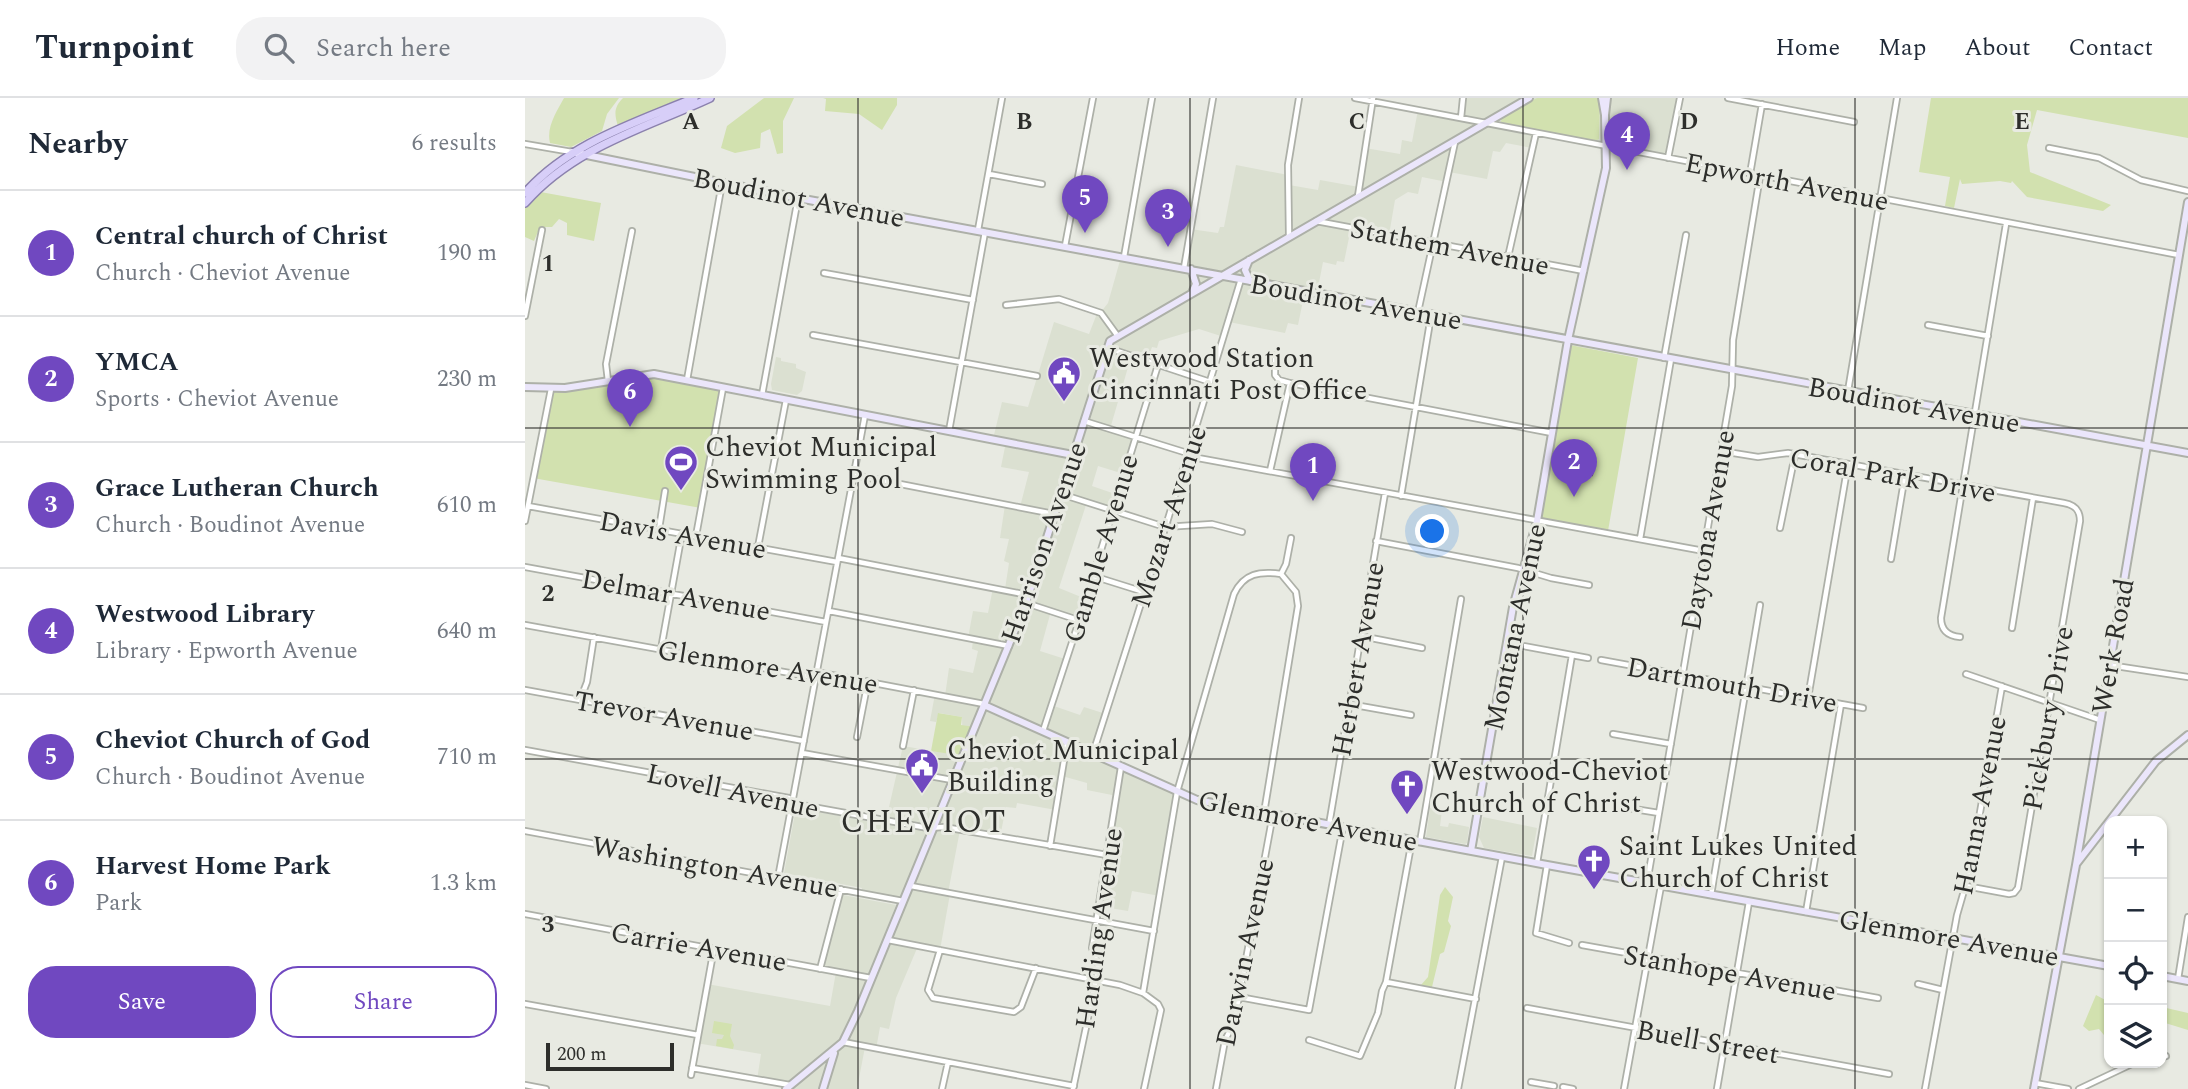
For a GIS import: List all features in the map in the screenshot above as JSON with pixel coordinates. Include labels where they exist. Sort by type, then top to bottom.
[{"type":"main road","points":[[525,203],[554,174],[583,155],[678,109],[694,98]]},
{"type":"main road","points":[[525,193],[554,165],[595,140],[711,98]]},
{"type":"street","points":[[949,431],[973,300],[1002,98]]},
{"type":"street","points":[[1066,246],[1093,98]]},
{"type":"street","points":[[1124,257],[1152,98]]},
{"type":"street","points":[[1191,293],[1196,284],[1187,268],[1213,98]]},
{"type":"street","points":[[1289,236],[1288,165],[1299,98]]},
{"type":"street","name":"Epworth Avenue","points":[[1355,98],[2179,255]]},
{"type":"street","points":[[1461,118],[1463,98]]},
{"type":"street","name":"Harrison Avenue","points":[[788,1087],[843,1042],[872,979],[1029,595],[1106,347],[1117,335],[1529,98]]},
{"type":"street","name":"Montana Avenue","points":[[1471,851],[1513,607],[1538,521],[1568,340],[1606,167],[1604,98]]},
{"type":"street","points":[[1668,158],[1680,98]]},
{"type":"street","points":[[1728,98],[1854,122]]},
{"type":"street","points":[[1848,392],[1897,98]]},
{"type":"street","points":[[1358,196],[1373,100]]},
{"type":"street","points":[[1750,174],[1762,104]]},
{"type":"street","points":[[1509,257],[1536,133]]},
{"type":"street","points":[[1418,312],[1456,141]]},
{"type":"street","name":"Boudinot Avenue","points":[[525,144],[798,198],[2188,453]]},
{"type":"street","points":[[604,144],[602,153],[607,160]]},
{"type":"street","points":[[2049,148],[2099,158],[2141,180],[2188,191]]},
{"type":"street","points":[[989,174],[1042,184]]},
{"type":"street","name":"Daytona Avenue","points":[[1647,883],[1732,386],[1733,340],[1760,176]]},
{"type":"street","points":[[687,380],[722,183]]},
{"type":"street","points":[[762,395],[798,198]]},
{"type":"street","name":"Werk Road","points":[[2034,1086],[2060,957],[2188,202]]},
{"type":"street","name":"Stathem Avenue","points":[[1316,221],[1584,271]]},
{"type":"street","points":[[1960,637],[1947,633],[1941,618],[2006,224]]},
{"type":"street","points":[[525,316],[541,230]]},
{"type":"street","points":[[608,381],[606,364],[632,231]]},
{"type":"street","points":[[1640,539],[1686,234]]},
{"type":"street","points":[[1249,259],[1245,270],[1250,281]]},
{"type":"street","points":[[824,273],[973,300]]},
{"type":"street","name":"Mozart Avenue","points":[[1093,753],[1241,279]]},
{"type":"street","points":[[1006,305],[1059,299],[1101,313],[1117,335]]},
{"type":"street","points":[[1401,496],[1429,328],[1429,314]]},
{"type":"street","points":[[1928,325],[1988,335]]},
{"type":"street","points":[[813,335],[1037,376]]},
{"type":"street","points":[[1106,347],[1210,382]]},
{"type":"street","points":[[1275,355],[1275,375],[1279,380],[1552,433]]},
{"type":"street","name":"Gamble Avenue","points":[[1043,731],[1158,365]]},
{"type":"street","points":[[525,387],[551,389],[647,374],[1073,455]]},
{"type":"street","points":[[1270,471],[1290,383]]},
{"type":"street","points":[[696,536],[723,388]]},
{"type":"street","points":[[525,521],[551,389]]},
{"type":"street","points":[[758,547],[786,400]]},
{"type":"street","points":[[778,878],[865,415]]},
{"type":"street","points":[[1084,421],[1187,456],[1704,551]]},
{"type":"street","name":"Coral Park Drive","points":[[1721,451],[1758,457],[1782,453],[2064,503]]},
{"type":"street","points":[[1780,528],[1795,455]]},
{"type":"street","points":[[1808,698],[1848,464]]},
{"type":"street","points":[[854,475],[1054,514]]},
{"type":"street","points":[[1891,559],[1905,475]]},
{"type":"street","points":[[659,529],[665,491]]},
{"type":"street","name":"Herbert Avenue","points":[[1329,825],[1385,493]]},
{"type":"street","points":[[1061,494],[1165,527],[1212,524],[1242,532]]},
{"type":"street","points":[[2012,628],[2033,498]]},
{"type":"street","name":"Pickbury Drive","points":[[1966,887],[2009,894],[2018,888],[2080,521],[2077,509],[2064,503]]},
{"type":"street","name":"Davis Avenue","points":[[528,506],[1029,595]]},
{"type":"street","points":[[661,649],[682,534]]},
{"type":"street","points":[[1281,574],[1286,564],[1291,538]]},
{"type":"street","points":[[1376,541],[1524,569],[1551,578],[1589,585]]},
{"type":"street","name":"Delmar Avenue","points":[[525,567],[826,622]]},
{"type":"street","points":[[1143,993],[1177,792],[1237,588],[1247,577],[1256,573],[1281,574],[1296,592],[1298,606],[1264,813]]},
{"type":"street","points":[[1093,576],[1144,592]]},
{"type":"street","points":[[1309,1040],[1360,1056],[1378,1013],[1416,841],[1461,599]]},
{"type":"street","points":[[1026,603],[1078,620]]},
{"type":"street","points":[[1711,895],[1760,605]]},
{"type":"street","points":[[829,611],[1009,646]]},
{"type":"street","name":"Glenmore Avenue","points":[[525,625],[812,677],[817,674],[868,681],[984,705],[1197,800],[2104,965]]},
{"type":"street","points":[[1361,636],[1422,648]]},
{"type":"street","points":[[580,700],[587,682],[594,637]]},
{"type":"street","name":"Dartmouth Drive","points":[[1507,643],[1588,658]]},
{"type":"street","points":[[1537,863],[1572,655]]},
{"type":"street","name":"Dartmouth Drive","points":[[1601,660],[1863,708]]},
{"type":"street","points":[[2109,665],[2188,677]]},
{"type":"street","points":[[1966,674],[2099,720]]},
{"type":"street","points":[[857,737],[868,681]]},
{"type":"street","name":"Hanna Avenue","points":[[1925,1089],[1957,915],[1966,887],[2002,686]]},
{"type":"street","name":"Trevor Avenue","points":[[525,690],[804,741]]},
{"type":"street","points":[[903,746],[914,690]]},
{"type":"street","points":[[1349,704],[1411,715]]},
{"type":"street","points":[[1806,912],[1841,704]]},
{"type":"street","points":[[1613,733],[1671,744]]},
{"type":"street","points":[[2076,865],[2156,761],[2188,735]]},
{"type":"street","points":[[1050,846],[1067,742]]},
{"type":"street","name":"Lovell Avenue","points":[[525,750],[928,828],[1107,855]]},
{"type":"street","points":[[802,753],[953,780]]},
{"type":"street","name":"Harding Avenue","points":[[1073,1087],[1096,979],[1098,965],[1091,948],[1121,767]]},
{"type":"street","points":[[1628,808],[1659,813]]},
{"type":"street","name":"Darwin Avenue","points":[[1216,1089],[1225,1040],[1233,1025],[1239,997],[1273,814]]},
{"type":"street","points":[[1239,997],[1309,1010],[1343,827]]},
{"type":"street","name":"Washington Avenue","points":[[525,831],[904,901]]},
{"type":"street","points":[[1458,1089],[1502,857]]},
{"type":"street","points":[[1547,865],[1536,933],[1569,943]]},
{"type":"street","points":[[911,886],[1154,931]]},
{"type":"street","points":[[1625,1089],[1661,886]]},
{"type":"street","points":[[820,969],[841,890]]},
{"type":"street","points":[[1717,1089],[1749,902]]},
{"type":"street","name":"Carrie Avenue","points":[[525,914],[872,979]]},
{"type":"street","points":[[2178,979],[2188,917]]},
{"type":"street","points":[[888,940],[1096,979],[1143,993],[1160,1007],[1144,1089]]},
{"type":"street","name":"Stanhope Avenue","points":[[1582,945],[1878,998]]},
{"type":"street","points":[[691,1075],[714,948]]},
{"type":"street","points":[[940,950],[927,990],[933,998],[1014,1012],[1021,1007],[1036,968]]},
{"type":"street","points":[[2167,977],[2188,981]]},
{"type":"street","points":[[1386,982],[1476,999]]},
{"type":"street","points":[[1918,984],[1943,990]]},
{"type":"street","points":[[525,1004],[698,1035]]},
{"type":"street","name":"Buell Street","points":[[1527,1008],[1889,1074]]},
{"type":"street","points":[[843,1042],[1073,1087]]},
{"type":"street","points":[[823,1089],[835,1051]]},
{"type":"street","points":[[942,1089],[948,1062]]},
{"type":"street","points":[[692,1068],[788,1087]]},
{"type":"street","points":[[2079,1089],[2123,1068]]},
{"type":"street","points":[[525,1085],[546,1089]]},
{"type":"street","points":[[1534,1085],[1554,1086]]},
{"type":"street","points":[[2034,1086],[2068,1089]]},
{"type":"street","points":[[1563,1087],[1573,1089]]},
{"type":"shaded area","points":[[564,98],[619,98],[607,114],[602,131],[571,147],[550,143],[549,137],[555,114]]},
{"type":"shaded area","points":[[623,98],[681,98],[618,126],[616,111]]},
{"type":"shaded area","points":[[764,98],[794,98],[783,121],[783,153],[777,154],[770,129],[761,133],[760,148],[735,153],[721,148],[727,126]]},
{"type":"shaded area","points":[[823,98],[897,98],[897,105],[882,130],[859,114],[825,111],[826,99]]},
{"type":"shaded area","points":[[1463,98],[1680,98],[1668,158],[1536,133],[1532,148],[1506,143],[1500,152],[1493,151],[1487,179],[1449,172],[1447,182],[1422,177],[1418,194],[1408,192],[1395,200],[1389,235],[1351,228],[1344,262],[1337,261],[1336,265],[1323,262],[1317,293],[1305,291],[1298,325],[1288,323],[1285,333],[1229,322],[1224,337],[1199,329],[1159,341],[1157,348],[1152,347],[1147,361],[1131,357],[1110,429],[1135,437],[1124,474],[1098,466],[1092,486],[1118,495],[1113,509],[1087,502],[1059,588],[1086,599],[1078,620],[1051,611],[1040,651],[1065,659],[1051,705],[1080,715],[1084,707],[1106,714],[1093,753],[1177,792],[1160,896],[1132,891],[1128,911],[1098,906],[1117,796],[1087,790],[1087,783],[1062,776],[1056,810],[1017,803],[1016,808],[1006,807],[1000,837],[960,830],[940,950],[918,946],[896,998],[889,1029],[880,1027],[876,1049],[865,1047],[857,1089],[786,1089],[790,1086],[757,1080],[761,1054],[696,1043],[707,984],[830,1006],[836,972],[820,969],[843,895],[896,905],[885,933],[891,934],[904,902],[861,893],[862,888],[784,873],[796,808],[873,822],[874,818],[886,820],[903,746],[963,756],[962,717],[939,713],[936,722],[930,721],[935,694],[945,696],[949,668],[973,673],[978,651],[972,649],[973,639],[968,638],[973,611],[988,613],[993,588],[1005,589],[1009,563],[1004,561],[1009,539],[1000,538],[1005,505],[1020,507],[1029,472],[1001,467],[1006,442],[993,439],[1002,402],[1028,407],[1054,322],[1089,334],[1098,311],[1101,312],[1108,303],[1121,257],[1183,268],[1190,229],[1218,233],[1220,227],[1224,227],[1236,165],[1288,175],[1289,185],[1318,190],[1320,180],[1359,187],[1365,148],[1400,154],[1402,140],[1412,142],[1418,110],[1460,118]]},
{"type":"shaded area","points":[[1537,98],[1600,98],[1599,139],[1595,141],[1501,122],[1502,117]]},
{"type":"shaded area","points":[[1931,98],[2188,98],[2188,138],[2037,110],[2027,145],[2030,172],[2111,205],[2103,211],[2027,197],[2012,181],[1962,184],[1960,179],[1954,208],[1945,206],[1950,177],[1919,172]]},
{"type":"shaded area","points":[[1623,116],[1639,119],[1648,130],[1632,143],[1625,141],[1621,130]]},
{"type":"shaded area","points":[[535,191],[601,203],[594,241],[567,235],[567,223],[559,219],[552,227],[540,227],[534,241],[525,237],[525,203]]},
{"type":"shaded area","points":[[1570,345],[1638,358],[1608,531],[1541,519]]},
{"type":"shaded area","points":[[776,357],[781,358],[781,361],[796,364],[796,368],[806,372],[802,391],[797,395],[772,390]]},
{"type":"shaded area","points":[[647,374],[723,388],[701,508],[533,478],[551,389]]},
{"type":"shaded area","points":[[1571,456],[1579,458],[1579,464],[1594,466],[1592,475],[1561,470],[1562,460],[1570,461]]},
{"type":"shaded area","points":[[938,713],[962,717],[961,725],[975,727],[963,756],[931,751]]},
{"type":"shaded area","points":[[1430,808],[1442,810],[1440,826],[1448,827],[1449,823],[1469,827],[1467,843],[1426,837]]},
{"type":"shaded area","points":[[1483,817],[1537,828],[1532,856],[1484,848],[1479,837]]},
{"type":"shaded area","points":[[1445,887],[1453,897],[1448,921],[1451,926],[1444,952],[1440,954],[1432,987],[1421,985],[1428,977],[1440,895]]},
{"type":"shaded area","points":[[2096,995],[2104,999],[2104,1035],[2099,1029],[2089,1031],[2083,1026]]},
{"type":"shaded area","points":[[2167,1008],[2188,1013],[2188,1030],[2167,1024]]},
{"type":"shaded area","points":[[714,1021],[732,1024],[730,1036],[733,1049],[716,1046],[717,1039],[722,1039],[724,1035],[712,1033]]},
{"type":"place","name":"Westwood Library","points":[[1627,170]]},
{"type":"place","name":"Cheviot Church of God","points":[[1085,233]]},
{"type":"place","name":"Grace Lutheran Church","points":[[1168,247]]},
{"type":"place","name":"Westwood Station Cincinnati Post Office","points":[[1064,403]]},
{"type":"place","name":"Harvest Home Park","points":[[630,427]]},
{"type":"place","name":"Cheviot Municipal Swimming Pool","points":[[681,492]]},
{"type":"place","name":"YMCA","points":[[1574,497]]},
{"type":"place","name":"Central church of Christ","points":[[1313,501]]},
{"type":"place","name":"Cheviot Municipal Building","points":[[922,795]]},
{"type":"place","name":"Westwood-Cheviot Church of Christ","points":[[1407,816]]},
{"type":"place","name":"Saint Lukes United Church of Christ","points":[[1594,891]]},
{"type":"district","name":"CHEVIOT","points":[[924,821]]}]
